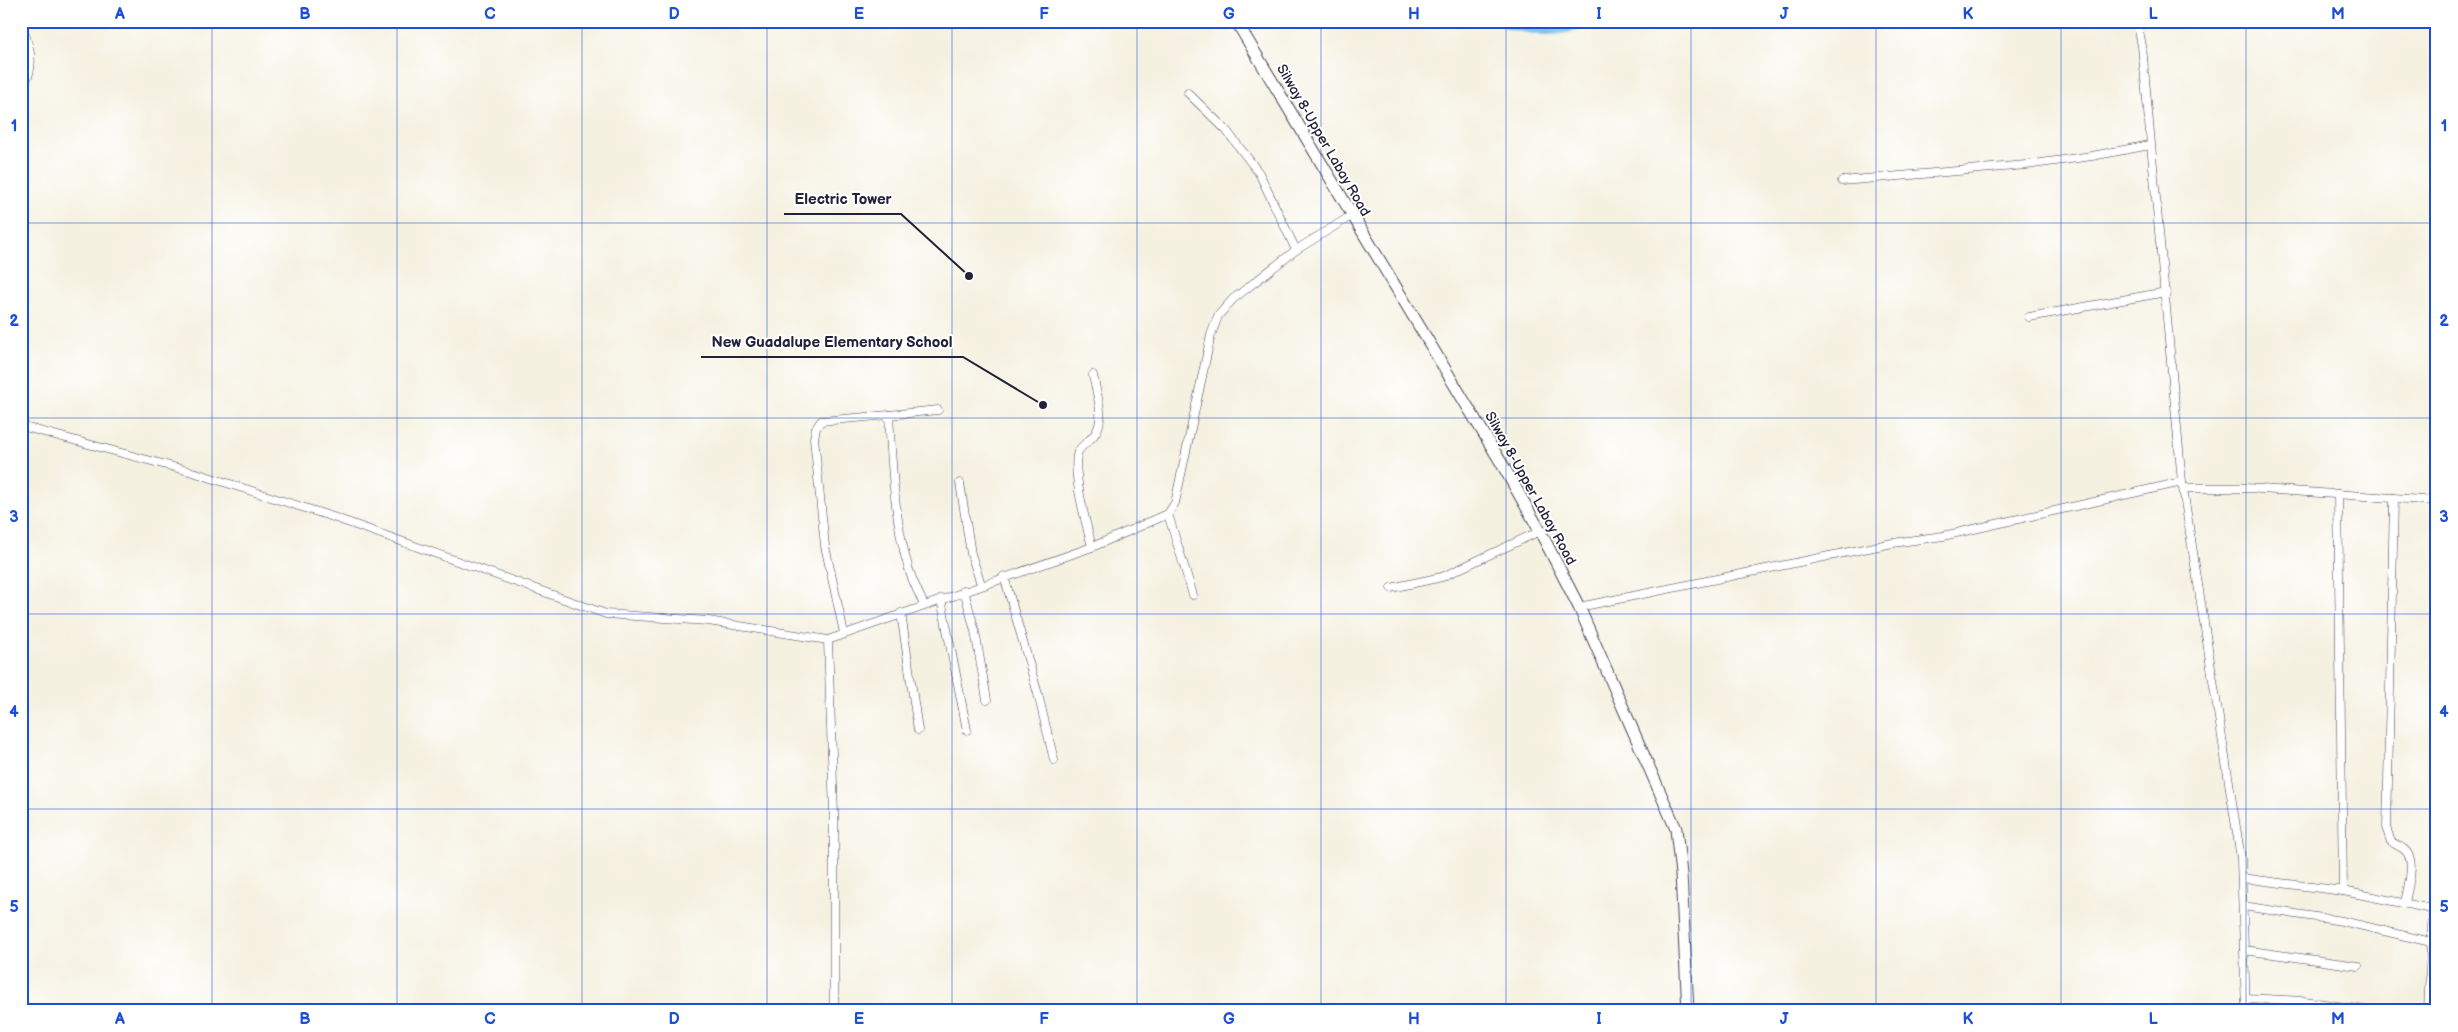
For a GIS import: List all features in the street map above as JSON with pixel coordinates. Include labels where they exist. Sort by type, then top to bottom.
[{"type":"main road","name":"Silway 8-Upper Labay Road","points":[[1236,21],[1351,216],[1460,394],[1540,531],[1579,606],[1676,829],[1681,874],[1688,1011]]},
{"type":"street","points":[[2137,21],[2142,46],[2157,223],[2166,292],[2183,485],[2236,824],[2242,878],[2246,1011]]},
{"type":"street","points":[[21,22],[30,46],[31,66],[29,77],[21,88]]},
{"type":"street","points":[[1188,93],[1226,130],[1259,173],[1296,250]]},
{"type":"street","points":[[1842,182],[2026,165],[2092,156],[2150,145]]},
{"type":"street","points":[[21,426],[196,473],[333,517],[606,614],[708,621],[828,640],[980,584],[1092,547],[1168,514],[1175,503],[1211,335],[1218,316],[1233,299],[1296,250],[1351,216]]},
{"type":"street","points":[[2029,317],[2166,292]]},
{"type":"street","points":[[1092,547],[1079,492],[1078,455],[1080,449],[1095,434],[1099,423],[1099,407],[1093,375]]},
{"type":"street","points":[[844,633],[825,546],[814,432],[818,424],[825,420],[938,410]]},
{"type":"street","points":[[889,415],[894,489],[900,528],[908,567],[924,605]]},
{"type":"street","points":[[960,483],[971,554],[980,584]]},
{"type":"street","points":[[1579,606],[1894,543],[1943,536],[2183,485],[2437,501]]},
{"type":"street","points":[[2338,494],[2343,891]]},
{"type":"street","points":[[2394,498],[2387,830],[2391,842],[2403,849],[2409,856],[2410,869],[2405,903]]},
{"type":"street","points":[[1168,514],[1193,595]]},
{"type":"street","points":[[1391,588],[1442,577],[1540,531]]},
{"type":"street","points":[[1004,576],[1038,694],[1054,760]]},
{"type":"street","points":[[964,590],[975,631],[987,700]]},
{"type":"street","points":[[941,599],[967,730]]},
{"type":"street","points":[[901,613],[918,730]]},
{"type":"street","points":[[828,640],[834,814],[834,1011]]},
{"type":"street","points":[[2242,878],[2343,891],[2435,910],[2431,942],[2428,1011]]},
{"type":"street","points":[[2243,906],[2342,921],[2431,942]]},
{"type":"street","points":[[2244,950],[2358,966]]},
{"type":"street","points":[[2246,998],[2304,1001],[2370,1011]]},
{"type":"waterway","points":[[1509,21],[1544,27],[1562,26],[1580,21]]},
{"type":"place","name":"Electric Tower","points":[[969,276]]},
{"type":"place","name":"New Guadalupe Elementary School","points":[[1043,405]]}]
